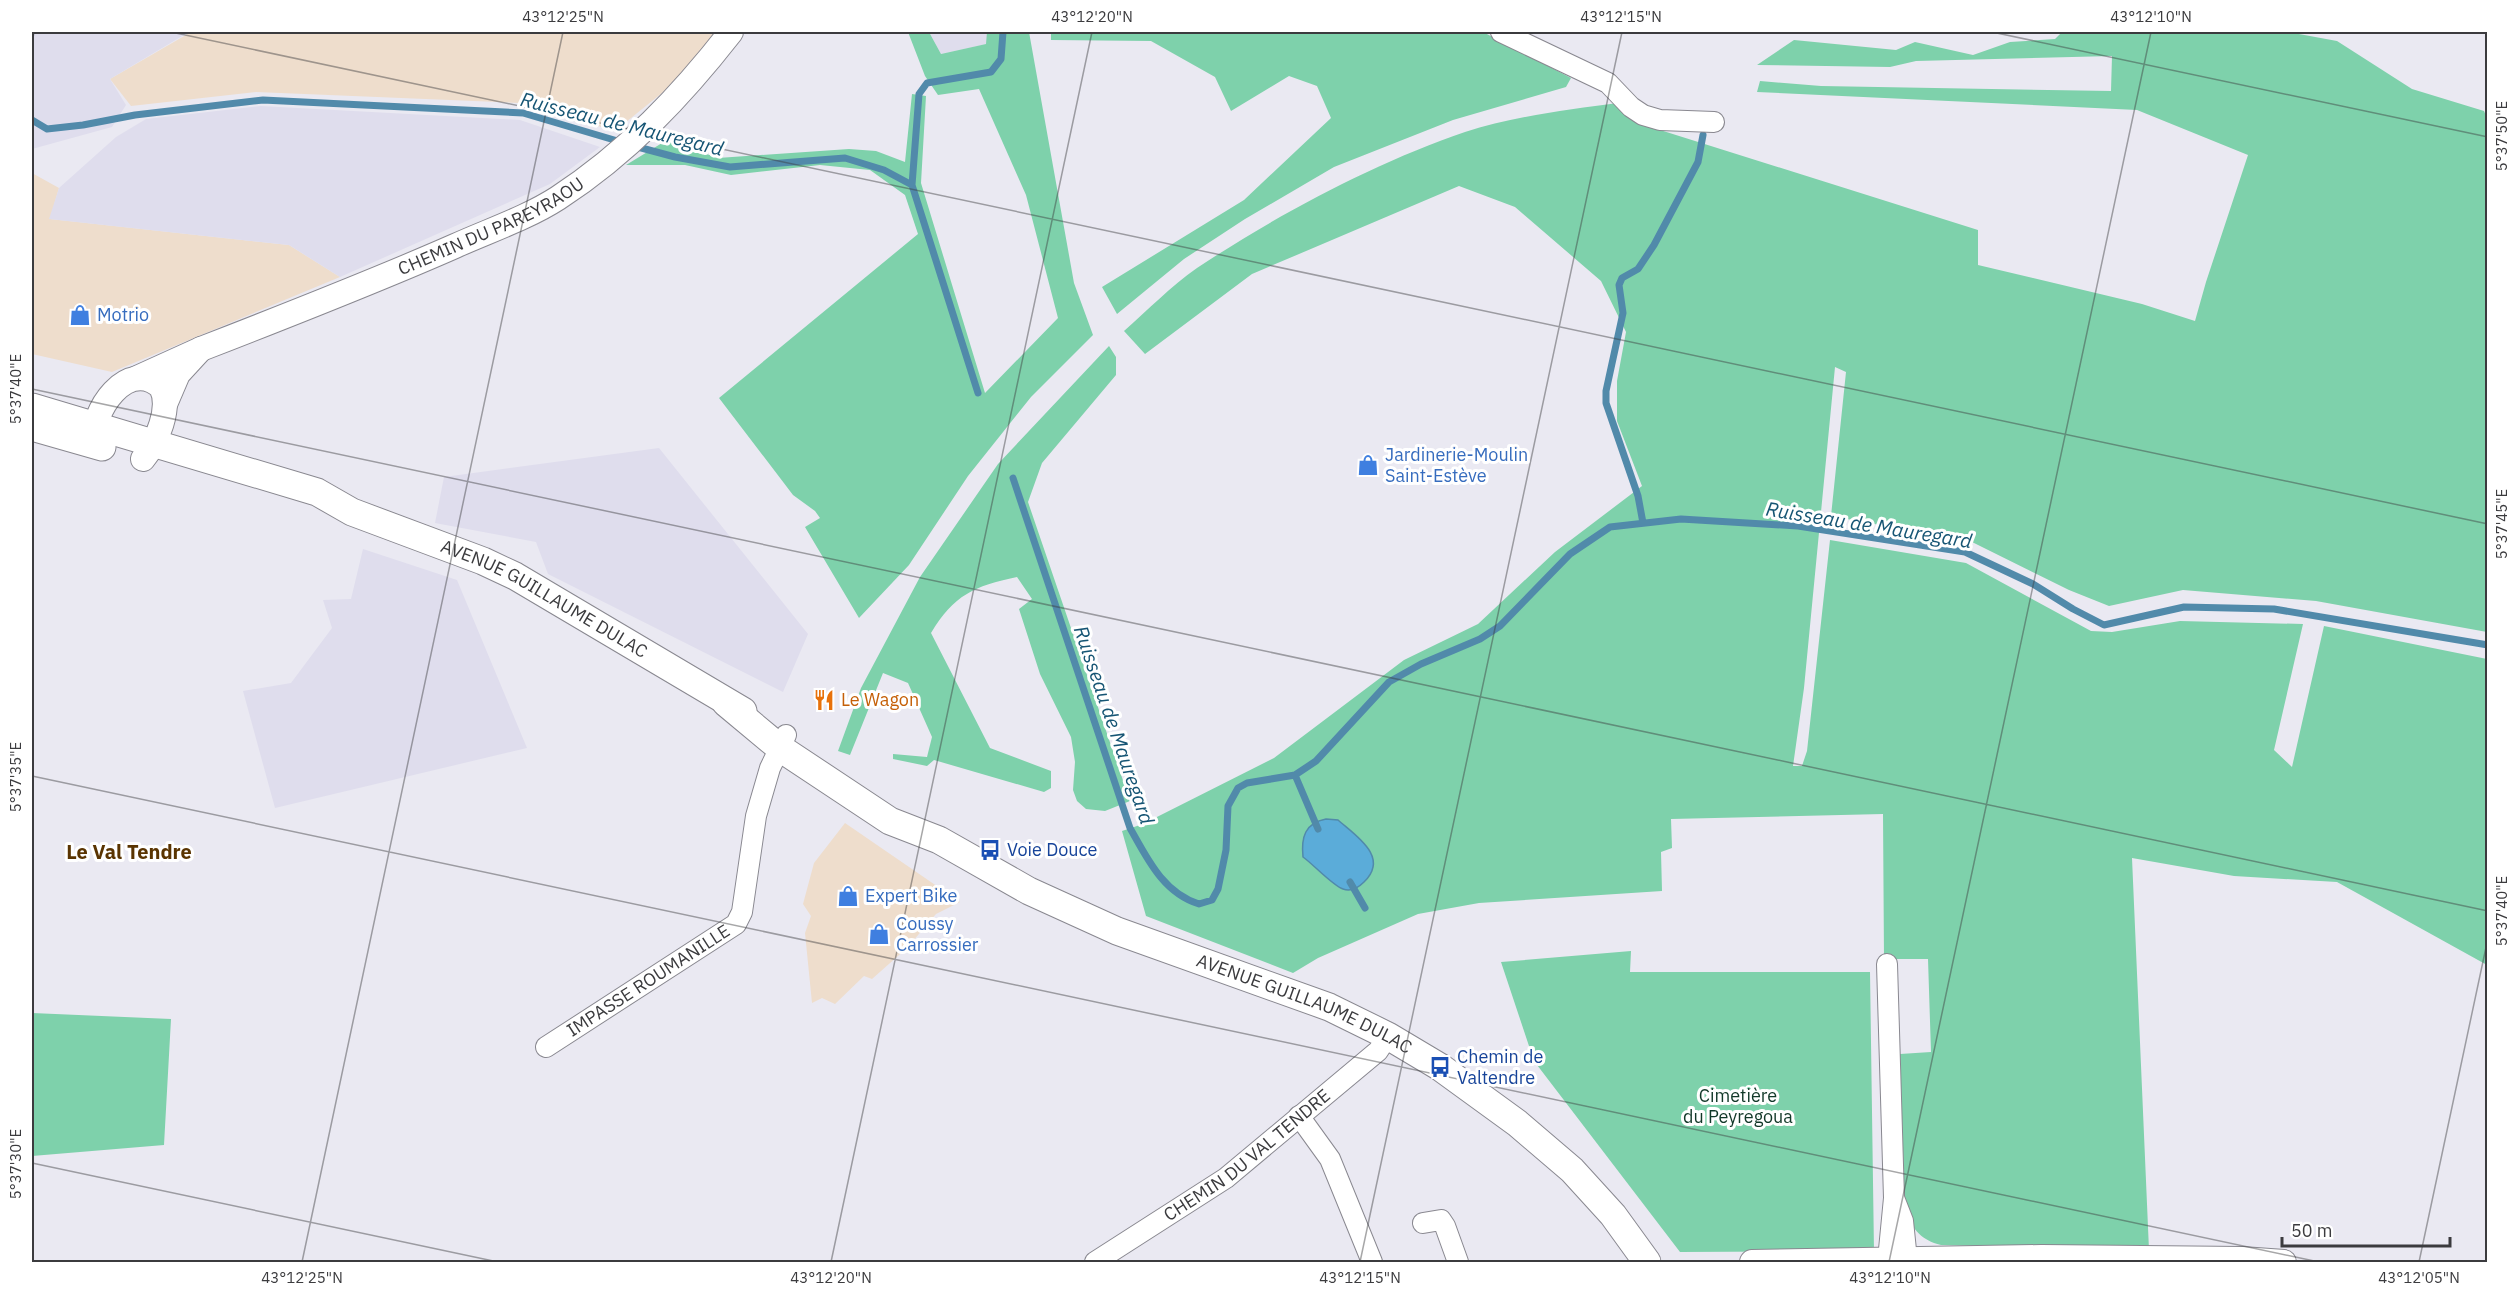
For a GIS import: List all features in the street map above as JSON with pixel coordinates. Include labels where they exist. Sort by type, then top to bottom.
[{"type":"main road","name":"AVENUE GUILLAUME DULAC","points":[[32,407],[94,435],[149,451],[314,508],[352,512],[483,561],[515,576],[726,703],[890,821],[939,840],[1029,891],[1117,931],[1329,1007],[1388,1036],[1473,1089],[1572,1170],[1613,1215],[1647,1263]]},
{"type":"main road","name":"AVENUE GUILLAUME DULAC","points":[[32,427],[94,435]]},
{"type":"street","name":"CHEMIN DU PAREYRAOU","points":[[94,435],[107,398],[114,391],[137,378],[201,349],[373,282],[556,199],[610,160],[655,121],[687,88],[731,32]]},
{"type":"street","points":[[1501,32],[1608,83],[1631,107],[1643,115],[1660,120],[1714,122]]},
{"type":"street","name":"CHEMIN DU PAREYRAOU","points":[[149,451],[178,374],[201,349]]},
{"type":"street","points":[[137,378],[156,382],[165,393],[166,402]]},
{"type":"street","name":"IMPASSE ROUMANILLE","points":[[546,1047],[736,924],[742,912],[756,816],[770,768],[783,742]]},
{"type":"street","points":[[1887,964],[1897,1260]]},
{"type":"street","name":"CHEMIN DU VAL TENDRE","points":[[1095,1263],[1226,1178],[1378,1051],[1388,1036]]},
{"type":"street","points":[[1299,1116],[1330,1159],[1372,1263]]},
{"type":"street","points":[[1422,1223],[1440,1220],[1445,1226],[1458,1263]]},
{"type":"street","points":[[1752,1263],[2117,1258],[2242,1259],[2284,1263]]},
{"type":"shaded area","points":[[32,32],[189,32],[110,79],[126,105],[112,127],[32,149]]},
{"type":"shaded area","points":[[191,32],[719,32],[673,84],[615,131],[520,103],[256,92],[131,106],[110,79]]},
{"type":"shaded area","points":[[929,32],[987,32],[987,44],[941,54]]},
{"type":"shaded area","points":[[261,106],[520,120],[600,147],[550,184],[340,277],[289,245],[49,219],[59,188],[116,137],[146,119]]},
{"type":"shaded area","points":[[32,173],[59,188],[50,219],[289,245],[340,277],[112,372],[32,354]]},
{"type":"shaded area","points":[[659,448],[808,634],[783,692],[548,574],[536,542],[435,523],[444,477]]},
{"type":"shaded area","points":[[363,549],[457,580],[527,748],[275,808],[243,691],[291,683],[332,628],[323,600],[351,599]]},
{"type":"shaded area","points":[[845,823],[960,902],[936,914],[907,948],[872,979],[864,976],[835,1004],[822,998],[812,1003],[805,933],[811,916],[803,904],[814,863]]},
{"type":"green space","points":[[908,32],[929,32],[941,54],[986,44],[987,32],[1029,32],[1074,283],[1093,335],[1031,397],[968,476],[909,565],[859,618],[805,527],[820,518],[815,511],[793,495],[719,398],[918,234],[905,195],[870,170],[820,165],[731,175],[685,165],[626,165],[667,140],[718,158],[849,149],[876,151],[905,162],[912,94],[926,96],[921,183],[985,393],[1058,318],[1026,195],[979,89],[938,95],[925,76]]},
{"type":"green space","points":[[1051,32],[1483,32],[1571,78],[1566,87],[1453,120],[1334,167],[1245,219],[1184,259],[1117,314],[1102,287],[1244,200],[1331,118],[1317,86],[1289,76],[1231,111],[1215,77],[1151,41],[1051,40]]},
{"type":"green space","points":[[2062,32],[2288,32],[2337,41],[2412,89],[2484,111],[2487,118],[2487,632],[2316,601],[2183,590],[2109,606],[2069,590],[1972,542],[1831,516],[1846,372],[1835,367],[1804,688],[1793,766],[1802,766],[1807,751],[1830,540],[1966,563],[2091,631],[2112,632],[2180,621],[2303,624],[2274,750],[2292,767],[2324,626],[2487,659],[2487,965],[2337,882],[2234,876],[2132,858],[2149,1250],[1941,1245],[1919,1234],[1905,1213],[1900,1054],[1931,1052],[1928,959],[1884,959],[1883,814],[1671,819],[1672,848],[1661,852],[1662,891],[1479,903],[1418,914],[1318,958],[1293,973],[1146,916],[1122,831],[1143,824],[1274,758],[1404,660],[1478,624],[1555,552],[1642,486],[1617,421],[1617,381],[1626,332],[1601,281],[1515,207],[1459,186],[1252,274],[1145,354],[1124,331],[1197,268],[1293,210],[1361,175],[1465,132],[1541,114],[1618,103],[1641,124],[1978,230],[1978,265],[2142,304],[2195,321],[2248,155],[2137,110],[1757,92],[1760,81],[1821,86],[2111,91],[2112,56],[1916,61],[1890,67],[1757,65],[1794,40],[1896,50],[1915,42],[1973,55],[2010,42],[2055,39]]},
{"type":"green space","points":[[1109,346],[1116,357],[1116,375],[1042,463],[1028,502],[1130,801],[1105,811],[1086,809],[1077,801],[1073,790],[1075,762],[1071,737],[1040,674],[1019,609],[1032,599],[1017,577],[989,584],[966,594],[948,609],[931,633],[990,748],[1051,771],[1051,788],[1044,792],[934,760],[927,766],[893,759],[893,754],[927,757],[932,737],[908,683],[883,673],[850,755],[838,751],[861,688],[920,577],[998,464]]},
{"type":"green space","name":"Cimetière du Peyregoua","points":[[1631,951],[1630,972],[1870,972],[1874,1251],[1680,1252],[1534,1061],[1501,962]]},
{"type":"green space","points":[[32,1013],[171,1019],[164,1145],[32,1156]]},
{"type":"water","points":[[1326,819],[1338,820],[1368,848],[1373,864],[1371,873],[1360,886],[1349,890],[1339,887],[1303,857],[1306,832],[1313,824]]},
{"type":"waterway","points":[[912,185],[919,94],[927,83],[991,72],[1001,59],[1003,32]]},
{"type":"waterway","name":"Ruisseau de Mauregard","points":[[32,120],[47,129],[135,115],[263,100],[523,113],[621,142]]},
{"type":"waterway","points":[[1643,523],[1638,496],[1606,403],[1606,391],[1623,313],[1619,285],[1622,278],[1638,269],[1654,245],[1698,162],[1703,135]]},
{"type":"waterway","name":"Ruisseau de Mauregard","points":[[634,146],[675,157],[730,167],[845,158],[884,170],[912,185],[978,393]]},
{"type":"waterway","name":"Ruisseau de Mauregard","points":[[1013,478],[1130,828],[1157,873],[1166,883],[1175,892],[1199,904],[1212,900],[1218,889],[1226,850],[1228,806],[1238,788],[1247,783],[1295,775],[1316,761],[1389,682],[1421,664],[1480,639],[1500,626],[1570,554],[1610,527],[1681,519],[1798,526],[1965,552],[2033,584],[2104,625],[2184,607],[2274,609],[2488,645]]},
{"type":"waterway","points":[[1295,775],[1318,829]]},
{"type":"waterway","points":[[1350,882],[1365,908]]},
{"type":"place","name":"Motrio","points":[[80,315]]},
{"type":"place","name":"Jardinerie-Moulin Saint-Estève","points":[[1368,465]]},
{"type":"place","name":"Le Wagon","points":[[824,700]]},
{"type":"place","name":"Voie Douce","points":[[990,850]]},
{"type":"place","name":"Expert Bike","points":[[848,896]]},
{"type":"place","name":"Coussy Carrossier","points":[[879,934]]},
{"type":"place","name":"Chemin de Valtendre","points":[[1440,1067]]},
{"type":"district","name":"Le Val Tendre","points":[[129,852]]}]
